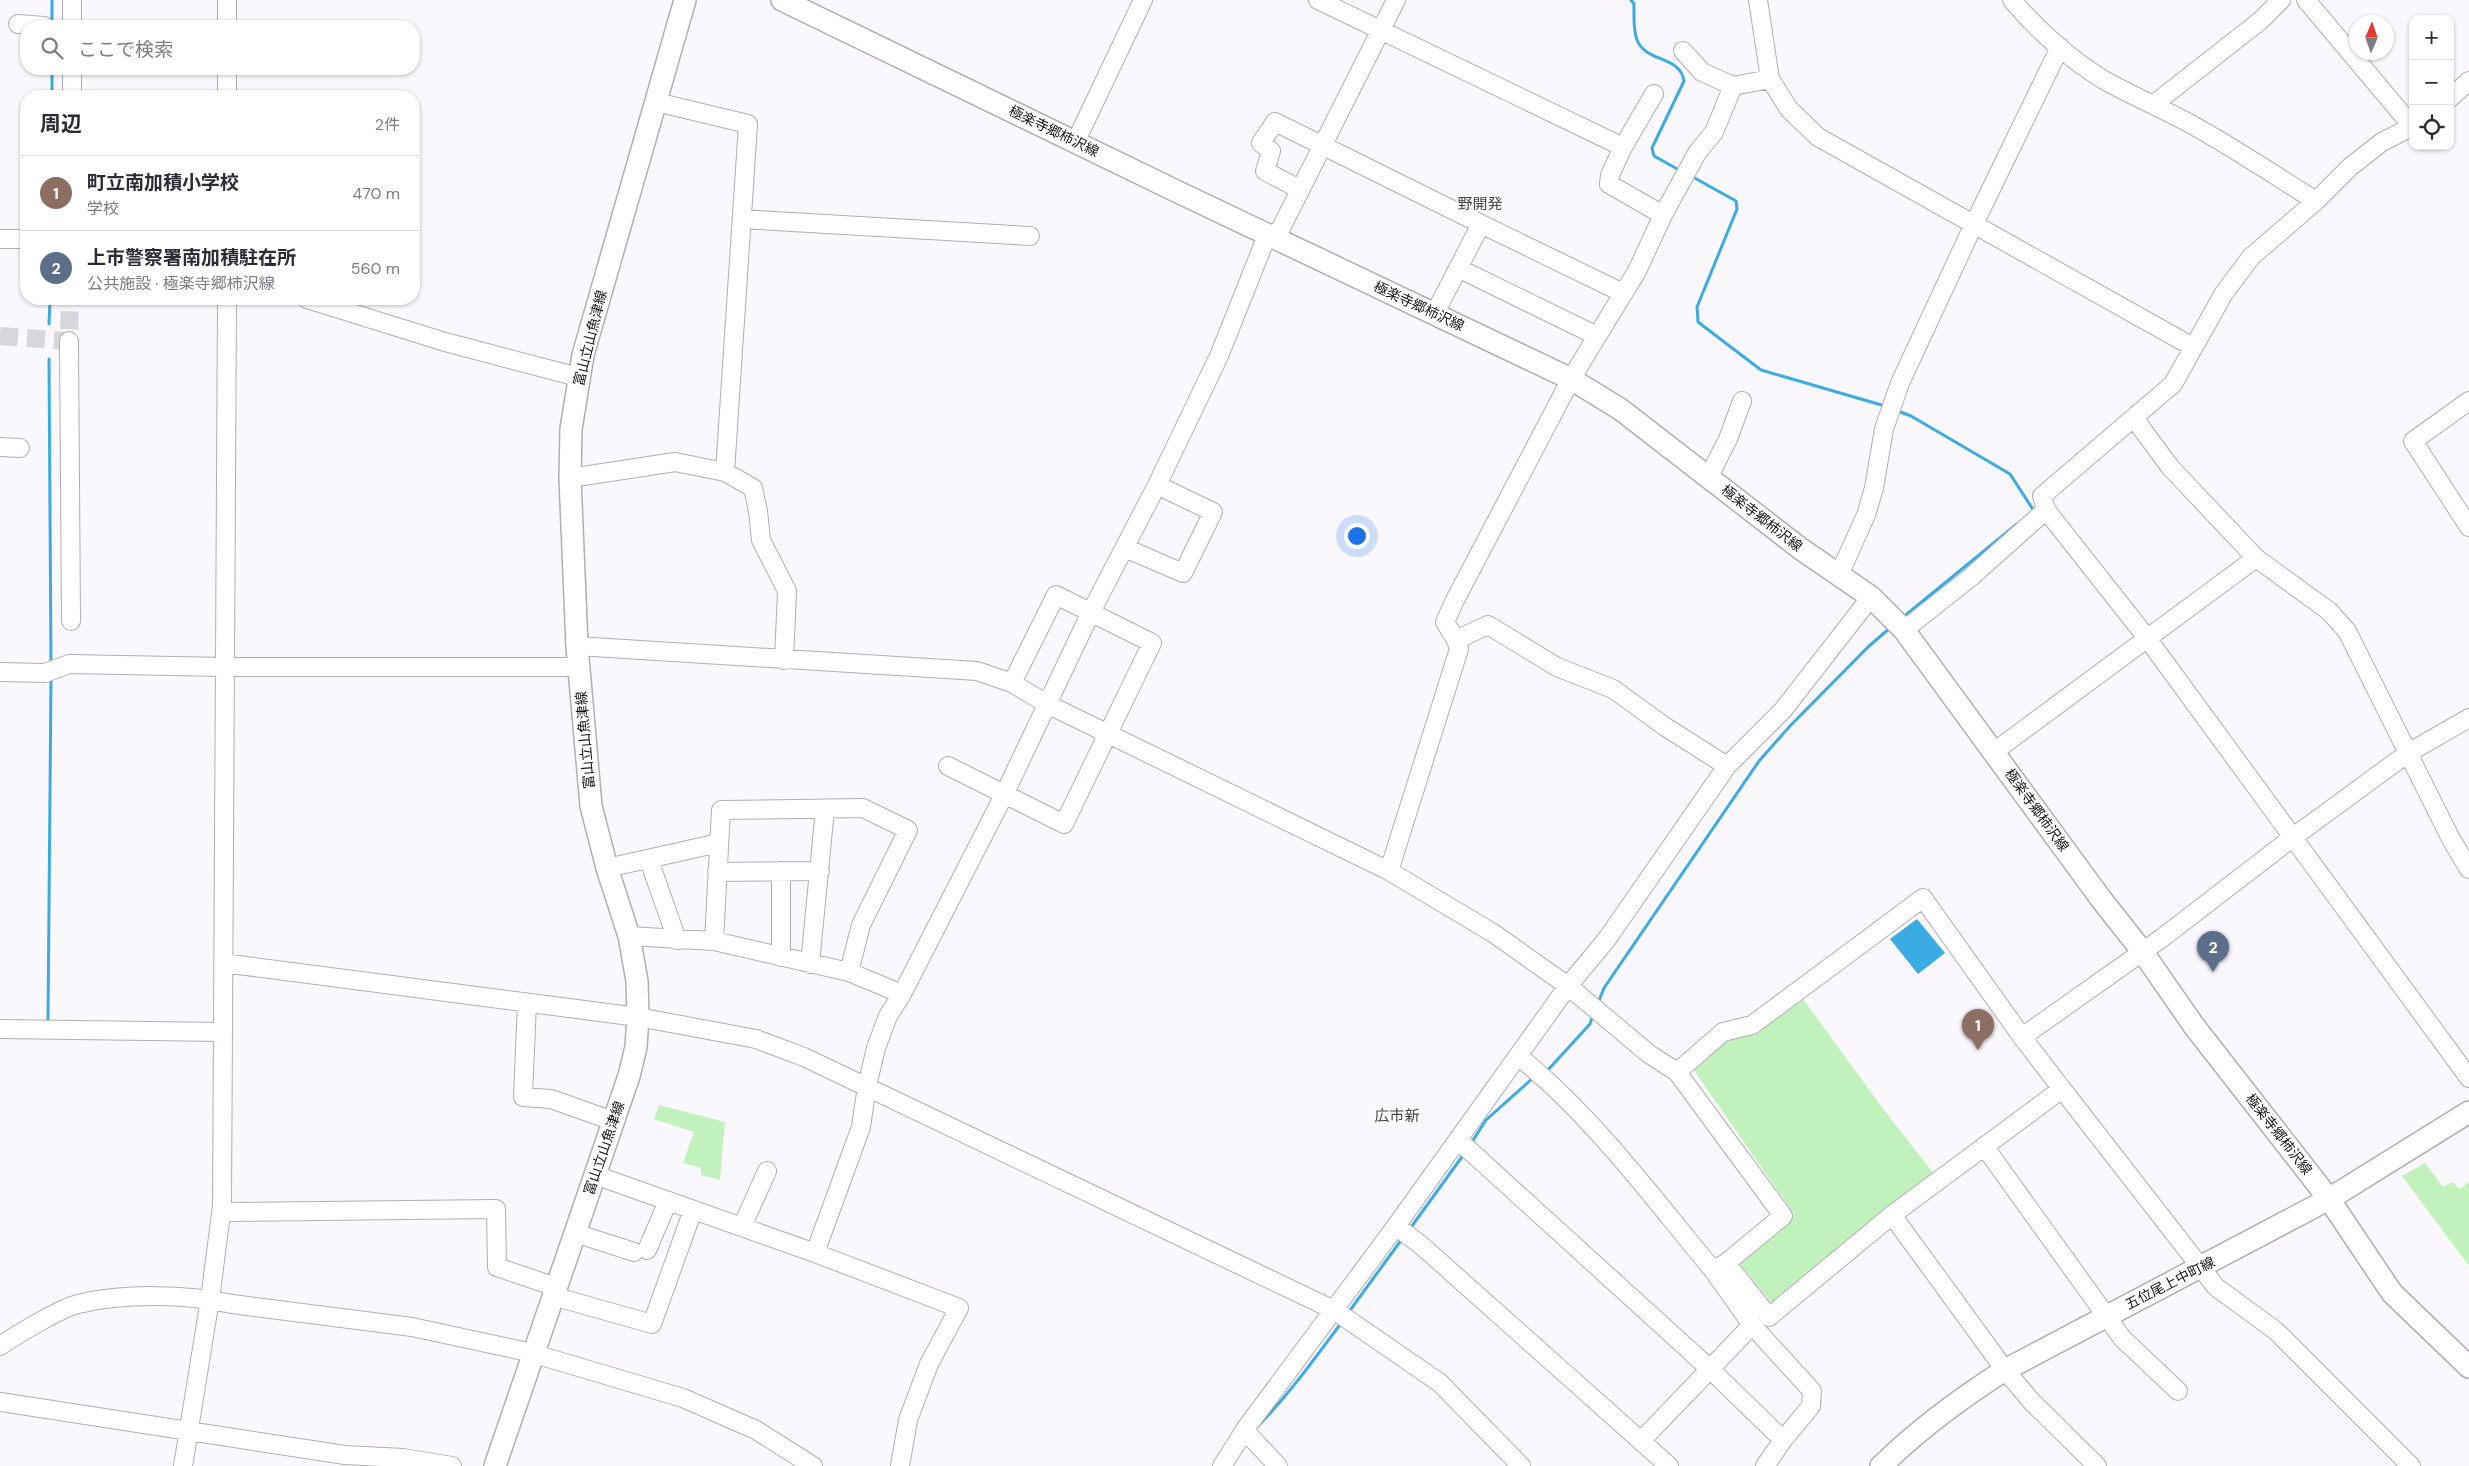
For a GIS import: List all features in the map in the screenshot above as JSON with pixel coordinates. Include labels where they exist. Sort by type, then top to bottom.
[{"type":"main road","name":"富山立山魚津線","points":[[495,1466],[614,1121],[629,1076],[636,1047],[638,1017],[637,981],[629,936],[606,868],[591,806],[577,646],[570,478],[571,429],[578,378],[685,0]]},
{"type":"main road","name":"極楽寺郷柿沢線","points":[[782,0],[1571,379],[1620,408],[1801,549],[1871,596],[1904,630],[1995,751],[2101,899],[2142,950],[2194,1026],[2329,1199],[2392,1293],[2469,1368]]},
{"type":"main road","name":"五位尾上中町線","points":[[1881,1466],[1910,1438],[1976,1388],[2005,1370],[2329,1199],[2469,1112]]},
{"type":"street","points":[[72,0],[72,20]]},
{"type":"street","points":[[227,0],[227,20]]},
{"type":"street","points":[[1076,141],[1143,0]]},
{"type":"street","points":[[1318,0],[1623,147]]},
{"type":"street","points":[[815,1253],[861,1127],[867,1086],[876,1048],[886,1021],[902,994],[1004,796],[1091,612],[1157,485],[1218,356],[1264,243],[1270,236],[1280,230],[1396,0]]},
{"type":"street","points":[[1758,0],[1770,79],[1789,109],[1818,137],[2193,346]]},
{"type":"street","points":[[2012,0],[2026,17],[2060,47],[2104,80],[2154,104],[2228,145],[2316,201]]},
{"type":"street","points":[[2154,104],[2260,22],[2281,0]]},
{"type":"street","points":[[2306,0],[2409,122]]},
{"type":"street","points":[[1839,576],[1866,515],[1874,488],[1884,429],[1900,383],[1974,224],[2060,47]]},
{"type":"street","points":[[1683,51],[1702,72],[1734,86],[1770,79]]},
{"type":"street","points":[[72,75],[72,90]]},
{"type":"street","points":[[227,75],[227,90]]},
{"type":"street","points":[[2454,94],[2469,81]]},
{"type":"street","points":[[1389,871],[1459,649],[1445,622],[1571,379],[1637,271],[1663,215],[1697,153],[1714,132],[1734,86]]},
{"type":"street","points":[[1654,94],[1623,147],[1610,175],[1609,184],[1663,215]]},
{"type":"street","points":[[656,102],[748,124],[725,472]]},
{"type":"street","points":[[1299,189],[1265,171],[1271,151],[1261,143],[1274,122],[1623,293]]},
{"type":"street","points":[[2409,128],[2382,142],[2350,167],[2316,201],[2251,257],[2224,293],[2173,384],[2042,496],[2046,510],[2147,638],[2469,1078]]},
{"type":"street","points":[[742,219],[1030,236]]},
{"type":"street","points":[[1436,313],[1481,224]]},
{"type":"street","points":[[0,239],[19,239]]},
{"type":"street","points":[[1458,268],[1597,336]]},
{"type":"street","points":[[183,1466],[222,1212],[226,667],[232,305]]},
{"type":"street","points":[[326,305],[446,342],[578,378]]},
{"type":"street","points":[[68,341],[71,621]]},
{"type":"street","points":[[1709,476],[1728,438],[1742,401]]},
{"type":"street","points":[[2469,401],[2413,441],[2469,527]]},
{"type":"street","points":[[2134,418],[2170,467],[2256,558],[2329,611],[2347,631],[2451,839],[2469,869]]},
{"type":"street","points":[[0,447],[20,448]]},
{"type":"street","points":[[570,478],[675,462],[725,472],[753,488],[761,540],[787,590],[784,660]]},
{"type":"street","points":[[1125,548],[1183,573],[1213,512],[1157,485]]},
{"type":"street","points":[[1904,630],[1970,577],[2046,510]]},
{"type":"street","points":[[1995,751],[2256,558]]},
{"type":"street","points":[[948,766],[1004,796],[1064,824],[1152,643],[1056,595],[1012,683]]},
{"type":"street","points":[[1222,1466],[1245,1431],[1396,1226],[1568,986],[1607,940],[1728,766],[1783,710],[1871,596]]},
{"type":"street","points":[[1456,640],[1488,625],[1557,667],[1613,689],[1664,726],[1728,766]]},
{"type":"street","points":[[577,646],[977,671],[1012,683],[1047,704],[1389,871],[1493,933],[1568,986],[1649,1054],[1677,1072],[1783,1216],[1720,1266]]},
{"type":"street","points":[[0,672],[45,672],[69,664],[226,667],[579,667]]},
{"type":"street","points":[[2022,1036],[2142,950],[2162,938],[2292,838],[2408,753],[2469,718]]},
{"type":"street","points":[[714,941],[721,810],[863,808],[908,830],[861,925],[849,972]]},
{"type":"street","points":[[810,964],[825,809]]},
{"type":"street","points":[[606,868],[719,843]]},
{"type":"street","points":[[649,860],[677,940]]},
{"type":"street","points":[[781,871],[781,957]]},
{"type":"street","points":[[718,872],[820,871]]},
{"type":"street","points":[[1677,1072],[1685,1062],[1723,1032],[1752,1025],[1923,898],[2022,1036],[2216,1287],[2276,1331],[2411,1466]]},
{"type":"street","points":[[629,936],[714,941],[849,972],[902,994]]},
{"type":"street","points":[[223,963],[638,1017],[756,1039],[804,1057],[1334,1310],[1440,1383],[1521,1466]]},
{"type":"street","points":[[527,1003],[523,1097],[550,1099],[614,1121]]},
{"type":"street","points":[[0,1029],[223,1032]]},
{"type":"street","points":[[1518,1056],[1549,1081],[1769,1317],[1892,1216],[2062,1089]]},
{"type":"street","points":[[1458,1140],[1710,1369],[1783,1440]]},
{"type":"street","points":[[1984,1146],[2122,1338],[2178,1391]]},
{"type":"street","points":[[742,1228],[767,1171]]},
{"type":"street","points":[[595,1175],[815,1253],[959,1308],[929,1364],[912,1411],[900,1466]]},
{"type":"street","points":[[575,1233],[640,1251],[668,1200]]},
{"type":"street","points":[[222,1212],[496,1209],[497,1266],[555,1291],[652,1324],[693,1210]]},
{"type":"street","points":[[1892,1216],[2005,1370],[2032,1402],[2097,1466]]},
{"type":"street","points":[[1396,1226],[1422,1246],[1669,1466]]},
{"type":"street","points":[[1720,1266],[1752,1325],[1812,1392],[1811,1406],[1783,1440],[1766,1466]]},
{"type":"street","points":[[0,1346],[76,1304],[136,1297],[210,1299],[232,1304],[412,1327],[534,1354],[683,1398],[756,1430],[813,1466]]},
{"type":"street","points":[[1642,1440],[1752,1325]]},
{"type":"street","points":[[0,1402],[345,1455],[452,1466]]},
{"type":"street","points":[[1245,1431],[1278,1466]]},
{"type":"green space","points":[[1803,999],[1884,1110],[1934,1174],[1772,1304],[1739,1263],[1794,1214],[1693,1069],[1728,1041],[1761,1030]]},
{"type":"green space","points":[[659,1105],[725,1122],[720,1180],[701,1175],[701,1168],[683,1163],[694,1132],[654,1119]]},
{"type":"green space","points":[[2425,1163],[2443,1187],[2453,1182],[2459,1189],[2469,1182],[2469,1266],[2402,1176]]},
{"type":"water","points":[[1917,919],[1945,953],[1918,974],[1890,939]]},
{"type":"waterway","points":[[52,0],[52,20]]},
{"type":"waterway","points":[[1631,0],[1634,4],[1636,36],[1641,47],[1676,67],[1684,81],[1652,148],[1654,156],[1681,171]]},
{"type":"waterway","points":[[52,75],[52,90]]},
{"type":"waterway","points":[[1691,176],[1736,201],[1737,209],[1697,307],[1698,322],[1761,370],[1885,406]]},
{"type":"waterway","points":[[49,324],[50,305]]},
{"type":"waterway","points":[[49,359],[51,666]]},
{"type":"waterway","points":[[1895,410],[1911,416],[2010,474],[2034,511]]},
{"type":"waterway","points":[[1902,618],[2017,524]]},
{"type":"waterway","points":[[1598,1003],[1604,988],[1759,761],[1790,726],[1868,647],[1891,627]]},
{"type":"waterway","points":[[48,1022],[51,677]]},
{"type":"waterway","points":[[1547,1071],[1590,1024],[1593,1015]]},
{"type":"waterway","points":[[1470,1145],[1486,1120],[1534,1077]]},
{"type":"waterway","points":[[1409,1230],[1464,1154]]},
{"type":"waterway","points":[[1348,1313],[1402,1239]]},
{"type":"waterway","points":[[1260,1424],[1292,1387],[1342,1322]]},
{"type":"tunnel","points":[[0,336],[69,341],[70,305]]},
{"type":"place","name":"上市警察署南加積駐在所","points":[[2213,972]]},
{"type":"place","name":"町立南加積小学校","points":[[1978,1050]]},
{"type":"district","name":"野開発","points":[[1480,204]]},
{"type":"district","name":"広市新","points":[[1397,1116]]}]
